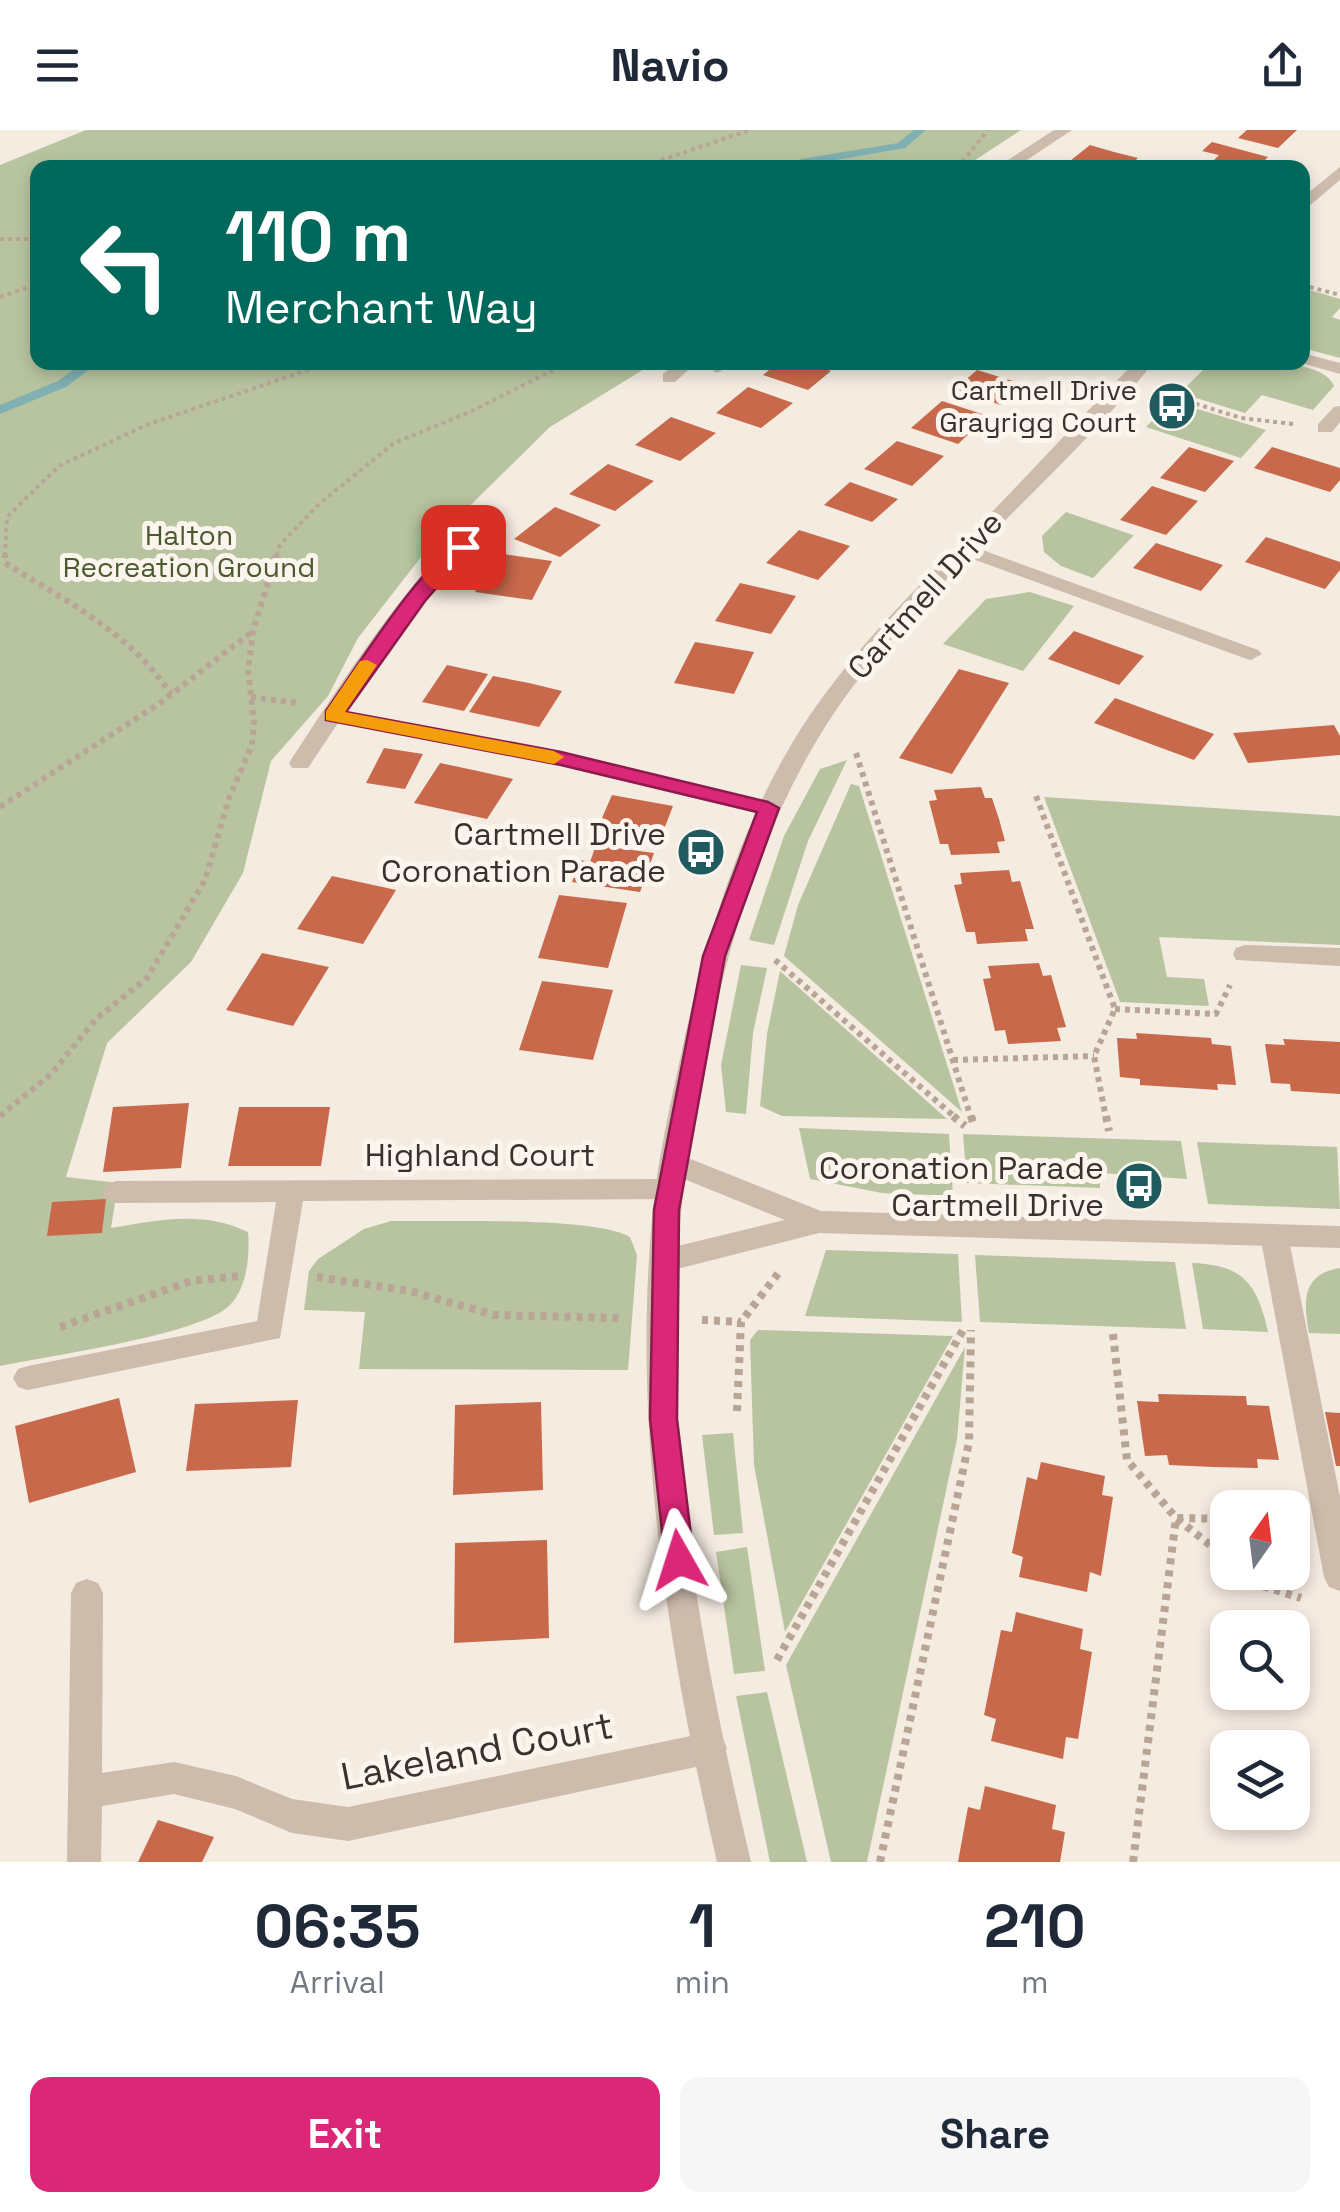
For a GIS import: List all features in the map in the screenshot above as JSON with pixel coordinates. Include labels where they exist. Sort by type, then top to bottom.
[{"type":"street","points":[[1019,160],[1064,130]]},
{"type":"street","points":[[1310,200],[1340,172]]},
{"type":"street","points":[[1310,360],[1340,369]]},
{"type":"street","points":[[670,378],[679,370]]},
{"type":"street","name":"Cartmell Drive","points":[[734,1862],[683,1596],[663,1419],[664,1261],[671,1176],[714,956],[768,808],[804,741],[837,692],[917,595],[966,550],[1137,370]]},
{"type":"street","points":[[1325,428],[1340,411]]},
{"type":"street","points":[[300,764],[418,597],[444,563],[463,547]]},
{"type":"street","points":[[966,550],[1251,654]]},
{"type":"street","points":[[333,715],[561,759],[768,808]]},
{"type":"street","points":[[1245,954],[1340,957]]},
{"type":"street","points":[[671,1176],[819,1222],[1340,1237]]},
{"type":"street","name":"Highland Court","points":[[116,1192],[291,1192],[671,1176]]},
{"type":"street","points":[[28,1378],[270,1330],[291,1192]]},
{"type":"street","points":[[664,1261],[819,1222]]},
{"type":"street","points":[[1274,1236],[1340,1577]]},
{"type":"street","points":[[84,1862],[87,1593]]},
{"type":"street","name":"Lakeland Court","points":[[85,1792],[174,1778],[236,1792],[292,1816],[348,1824],[710,1748]]},
{"type":"path","points":[[662,160],[750,130]]},
{"type":"path","points":[[964,160],[988,130]]},
{"type":"path","points":[[0,239],[30,239]]},
{"type":"path","points":[[0,296],[30,287]]},
{"type":"path","points":[[1310,287],[1340,296]]},
{"type":"path","points":[[171,694],[162,676],[93,616],[5,563],[7,517],[59,466],[146,426],[308,370]]},
{"type":"path","points":[[0,1116],[51,1074],[98,1018],[146,978],[205,880],[229,798],[252,745],[254,722],[248,670],[253,631],[280,545],[318,505],[394,443],[472,411],[553,370]]},
{"type":"path","points":[[1125,382],[1242,418],[1325,428]]},
{"type":"path","points":[[0,807],[171,694],[253,631]]},
{"type":"path","points":[[774,960],[970,1126],[954,1060],[856,753]]},
{"type":"path","points":[[1036,796],[1115,1009],[1094,1056],[1109,1131]]},
{"type":"path","points":[[1115,1009],[1216,1014],[1245,954]]},
{"type":"path","points":[[954,1060],[1094,1056]]},
{"type":"path","points":[[48,1332],[190,1281],[245,1275],[326,1278],[410,1291],[494,1315],[741,1322],[737,1412]]},
{"type":"path","points":[[776,1660],[967,1330],[968,1442],[880,1862]]},
{"type":"path","points":[[1114,1334],[1127,1460],[1176,1518],[1210,1545]]},
{"type":"path","points":[[1176,1518],[1210,1519]]},
{"type":"path","points":[[1133,1862],[1176,1518]]},
{"type":"path","points":[[1275,1590],[1308,1600]]},
{"type":"green space","name":"Halton Recreation Ground","points":[[86,130],[1021,130],[975,160],[30,160],[30,370],[643,370],[550,427],[432,543],[358,638],[328,696],[271,761],[243,873],[191,962],[107,1043],[66,1177],[118,1183],[111,1228],[197,1219],[248,1232],[246,1271],[236,1298],[214,1316],[157,1335],[0,1366],[0,165]]},
{"type":"green space","points":[[1310,290],[1340,299],[1340,308],[1332,317],[1340,320],[1340,358],[1310,350]]},
{"type":"green space","points":[[1310,369],[1326,376],[1334,386],[1313,410],[1262,395],[1245,413],[1180,393],[1203,370]]},
{"type":"green space","points":[[1172,401],[1266,430],[1241,458],[1146,427]]},
{"type":"green space","points":[[1066,512],[1134,535],[1093,578],[1061,566],[1044,552],[1042,536]]},
{"type":"green space","points":[[1030,592],[1074,606],[1023,671],[943,644],[986,599]]},
{"type":"green space","points":[[847,760],[808,841],[774,945],[749,940],[784,836],[820,769]]},
{"type":"green space","points":[[851,784],[859,786],[962,1112],[784,956],[798,905]]},
{"type":"green space","points":[[1044,797],[1340,816],[1340,945],[1159,937],[1167,977],[1204,979],[1209,1006],[1120,1002]]},
{"type":"green space","points":[[741,965],[767,968],[753,1033],[746,1114],[726,1112],[721,1065]]},
{"type":"green space","points":[[780,971],[947,1119],[782,1116],[760,1106],[767,1034]]},
{"type":"green space","points":[[799,1128],[949,1134],[953,1196],[882,1193],[810,1179]]},
{"type":"green space","points":[[963,1134],[1181,1141],[1187,1179],[1100,1173],[1100,1188],[967,1183]]},
{"type":"green space","points":[[1197,1142],[1337,1147],[1340,1209],[1208,1204]]},
{"type":"green space","points":[[391,1221],[552,1223],[611,1230],[630,1237],[637,1255],[628,1370],[359,1369],[365,1312],[304,1310],[309,1271],[318,1259],[364,1229]]},
{"type":"green space","points":[[826,1250],[958,1254],[962,1322],[805,1316]]},
{"type":"green space","points":[[975,1255],[1175,1262],[1186,1329],[980,1322]]},
{"type":"green space","points":[[1192,1263],[1224,1268],[1245,1280],[1259,1301],[1268,1332],[1203,1329]]},
{"type":"green space","points":[[1340,1268],[1340,1334],[1309,1333],[1308,1291],[1318,1276]]},
{"type":"green space","points":[[758,1330],[953,1336],[785,1632],[754,1465],[750,1340]]},
{"type":"green space","points":[[965,1347],[957,1439],[867,1862],[831,1862],[786,1665]]},
{"type":"green space","points":[[733,1433],[743,1533],[714,1535],[702,1435]]},
{"type":"green space","points":[[747,1547],[765,1671],[734,1674],[716,1552]]},
{"type":"green space","points":[[767,1692],[807,1862],[770,1862],[736,1696]]},
{"type":"building","points":[[1247,130],[1297,130],[1278,148],[1238,138]]},
{"type":"building","points":[[1212,142],[1268,157],[1214,160],[1219,155],[1202,151]]},
{"type":"building","points":[[1090,145],[1138,158],[1136,160],[1071,160]]},
{"type":"building","points":[[769,370],[831,371],[808,390],[763,375]]},
{"type":"building","points":[[977,370],[1023,384],[1001,405],[954,390]]},
{"type":"building","points":[[748,387],[793,403],[761,428],[716,413]]},
{"type":"building","points":[[942,401],[988,416],[958,444],[911,428]]},
{"type":"building","points":[[671,417],[716,433],[680,461],[635,445]]},
{"type":"building","points":[[897,441],[944,456],[912,486],[864,469]]},
{"type":"building","points":[[1189,447],[1234,461],[1205,492],[1160,478]]},
{"type":"building","points":[[1272,447],[1340,468],[1340,480],[1330,492],[1254,468]]},
{"type":"building","points":[[608,464],[654,481],[615,511],[569,494]]},
{"type":"building","points":[[850,482],[898,499],[872,522],[824,505]]},
{"type":"building","points":[[1152,486],[1198,501],[1166,535],[1120,520]]},
{"type":"building","points":[[555,507],[601,525],[560,557],[514,539]]},
{"type":"building","points":[[799,530],[850,546],[818,580],[766,563]]},
{"type":"building","points":[[1266,537],[1340,562],[1340,570],[1325,589],[1245,562]]},
{"type":"building","points":[[1156,543],[1223,565],[1201,591],[1133,568]]},
{"type":"building","points":[[496,553],[552,561],[532,600],[475,592]]},
{"type":"building","points":[[740,583],[796,596],[771,634],[715,621]]},
{"type":"building","points":[[1074,631],[1144,656],[1119,685],[1048,659]]},
{"type":"building","points":[[695,642],[754,652],[734,694],[674,683]]},
{"type":"building","points":[[447,665],[488,674],[464,711],[422,702]]},
{"type":"building","points":[[959,669],[1009,683],[952,774],[899,758]]},
{"type":"building","points":[[493,676],[562,691],[539,727],[469,712]]},
{"type":"building","points":[[1115,698],[1214,734],[1194,760],[1094,723]]},
{"type":"building","points":[[1334,725],[1340,736],[1340,755],[1248,763],[1233,733]]},
{"type":"building","points":[[384,748],[423,754],[405,789],[366,783]]},
{"type":"building","points":[[440,763],[513,779],[487,819],[414,803]]},
{"type":"building","points":[[981,787],[985,798],[992,798],[999,819],[1005,841],[997,842],[1000,853],[951,855],[948,844],[940,844],[929,801],[937,800],[934,790]]},
{"type":"building","points":[[612,795],[673,806],[658,845],[595,834]]},
{"type":"building","points":[[596,845],[654,853],[640,892],[572,882],[580,860],[590,862]]},
{"type":"building","points":[[1009,870],[1012,882],[1020,881],[1034,929],[1025,929],[1028,941],[977,944],[975,932],[966,932],[954,885],[962,884],[960,873]]},
{"type":"building","points":[[332,876],[396,890],[363,944],[297,929]]},
{"type":"building","points":[[559,895],[627,903],[608,968],[538,958]]},
{"type":"building","points":[[262,953],[329,967],[293,1026],[226,1010]]},
{"type":"building","points":[[1039,963],[1043,976],[1051,975],[1066,1027],[1057,1028],[1061,1041],[1008,1044],[1005,1030],[995,1031],[983,979],[991,978],[988,966]]},
{"type":"building","points":[[542,981],[613,990],[593,1060],[519,1050]]},
{"type":"building","points":[[1136,1033],[1211,1038],[1212,1044],[1231,1046],[1236,1085],[1217,1084],[1218,1090],[1140,1085],[1140,1079],[1120,1077],[1117,1038],[1137,1039]]},
{"type":"building","points":[[1283,1039],[1340,1042],[1340,1094],[1291,1091],[1290,1084],[1271,1083],[1265,1044],[1285,1045]]},
{"type":"building","points":[[189,1103],[181,1168],[103,1172],[113,1107]]},
{"type":"building","points":[[239,1107],[330,1107],[321,1166],[228,1166]]},
{"type":"building","points":[[106,1199],[102,1233],[47,1236],[52,1202]]},
{"type":"building","points":[[1158,1394],[1246,1396],[1247,1405],[1269,1406],[1279,1460],[1257,1459],[1258,1468],[1213,1467],[1169,1465],[1167,1455],[1145,1456],[1137,1401],[1159,1402]]},
{"type":"building","points":[[119,1398],[136,1472],[29,1503],[15,1426]]},
{"type":"building","points":[[298,1400],[291,1467],[186,1471],[195,1404]]},
{"type":"building","points":[[541,1402],[543,1490],[453,1495],[455,1405]]},
{"type":"building","points":[[1325,1412],[1340,1413],[1340,1466],[1336,1466]]},
{"type":"building","points":[[1041,1462],[1105,1476],[1102,1495],[1113,1497],[1101,1576],[1090,1572],[1087,1592],[1019,1577],[1023,1557],[1012,1553],[1027,1477],[1037,1480]]},
{"type":"building","points":[[547,1540],[549,1638],[454,1643],[455,1543]]},
{"type":"building","points":[[1016,1612],[1083,1629],[1080,1649],[1092,1652],[1078,1739],[1066,1737],[1063,1759],[991,1741],[996,1719],[984,1715],[1001,1630],[1012,1632]]},
{"type":"building","points":[[985,1786],[1056,1805],[1052,1829],[1065,1832],[1060,1862],[958,1862],[968,1807],[980,1810]]},
{"type":"building","points":[[158,1820],[214,1837],[202,1862],[138,1862]]},
{"type":"waterway","points":[[814,160],[901,146],[921,130]]},
{"type":"waterway","points":[[0,410],[62,384],[82,370]]},
{"type":"slow traffic","points":[[367,665],[333,715],[554,757]]},
{"type":"place","name":"Cartmell Drive Grayrigg Court","points":[[1172,406]]},
{"type":"place","name":"Cartmell Drive Coronation Parade","points":[[701,852]]},
{"type":"place","name":"Coronation Parade Cartmell Drive","points":[[1139,1186]]},
{"type":"route","points":[[463,547],[444,563],[333,715],[426,730],[768,808],[714,956],[667,1210],[663,1419],[679,1560]]}]
